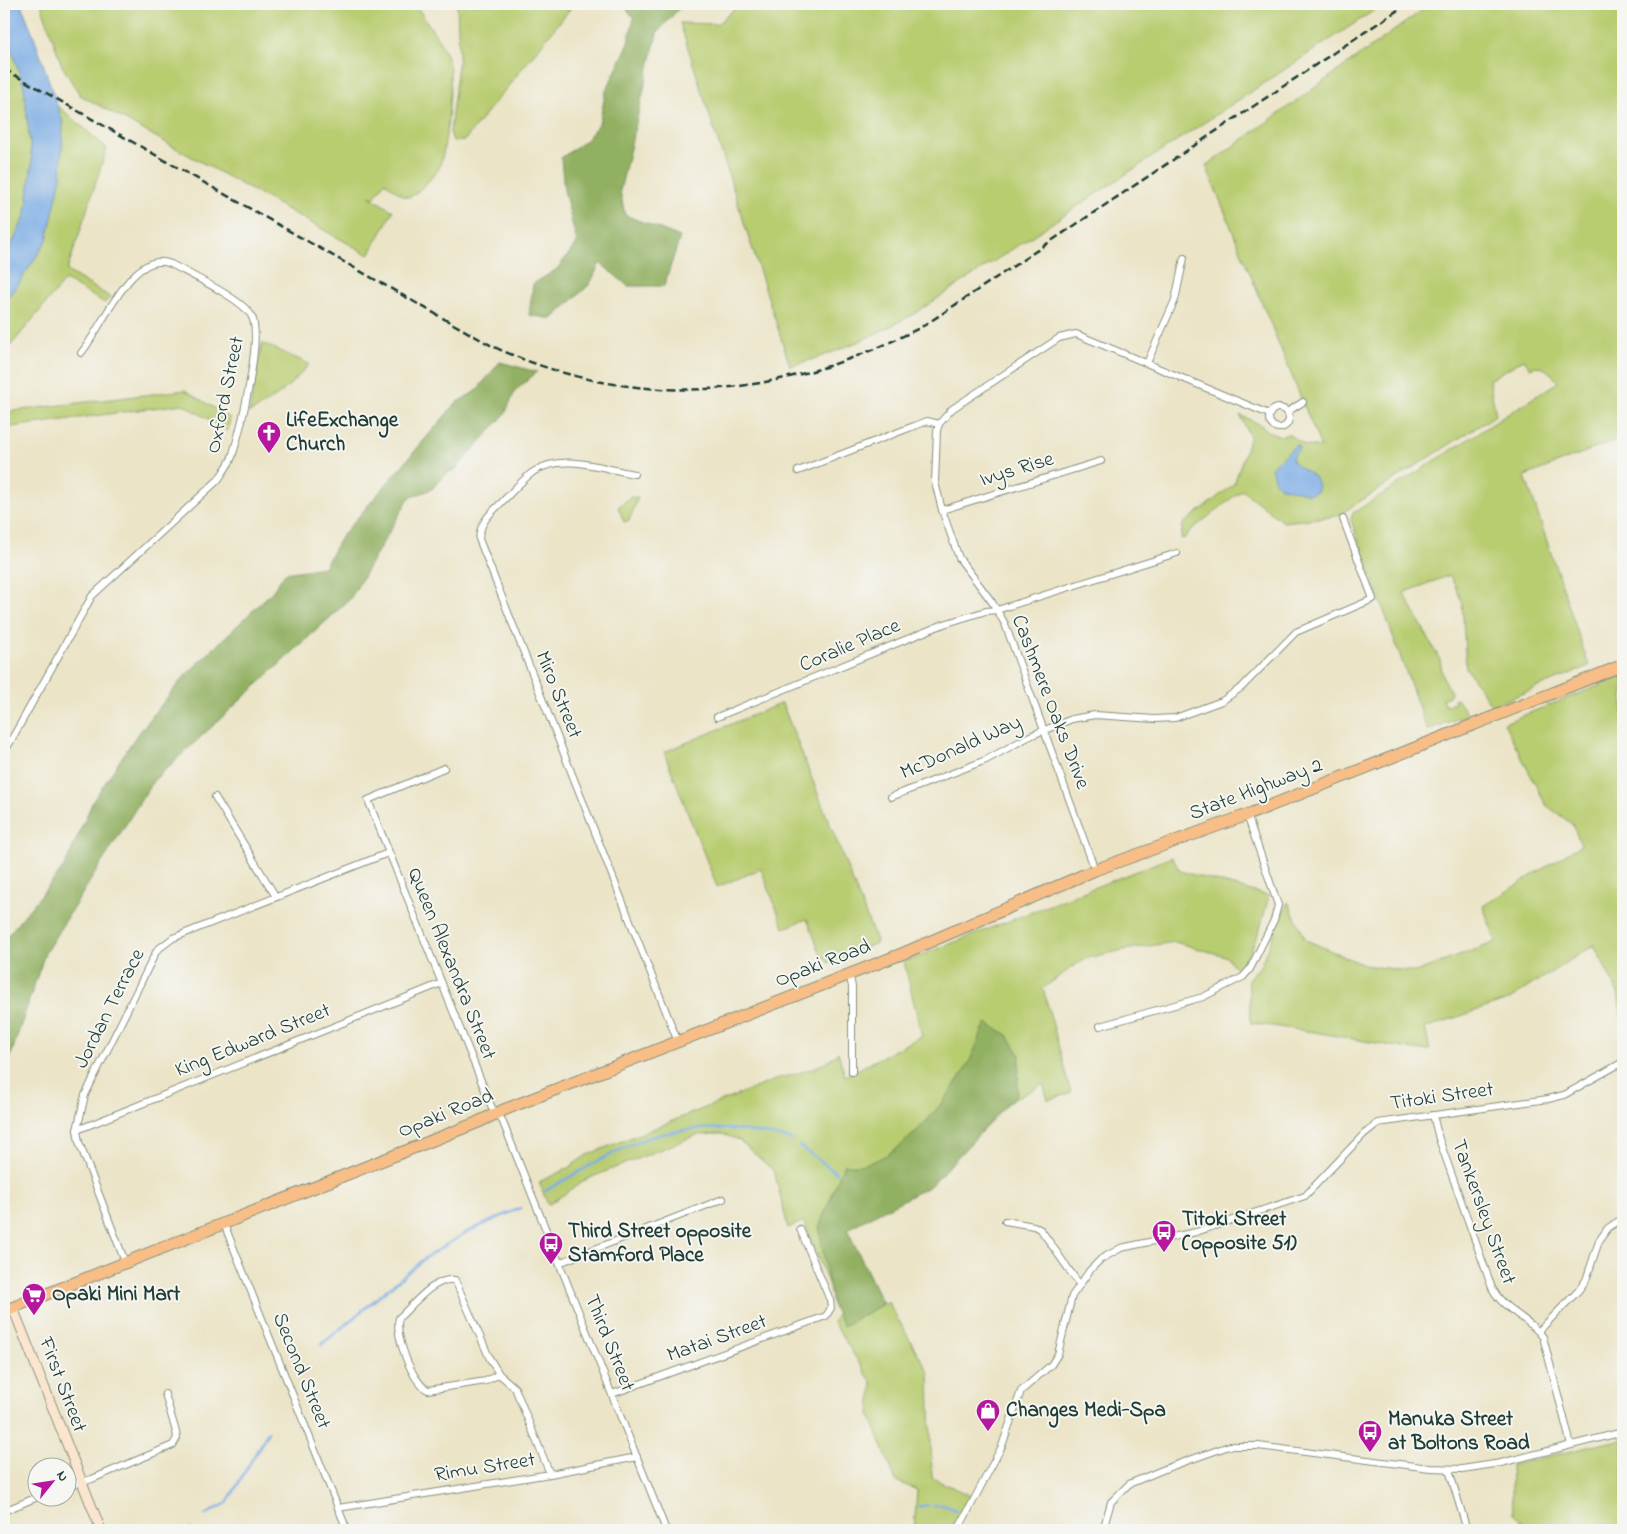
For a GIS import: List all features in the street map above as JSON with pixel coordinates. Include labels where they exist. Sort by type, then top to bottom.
[{"type":"highway","name":"State Highway 2","points":[[904,953],[1095,870],[1247,815],[1623,665]]},
{"type":"highway","name":"Opaki Road","points":[[8,1309],[849,973],[904,953]]},
{"type":"street","points":[[1147,362],[1175,300],[1184,258]]},
{"type":"street","name":"Oxford Street","points":[[4,753],[92,596],[218,480],[228,466],[242,420],[256,342],[256,326],[251,315],[241,304],[171,264],[163,261],[153,262],[139,269],[128,280],[91,341],[81,353]]},
{"type":"street","points":[[798,471],[927,421],[939,424],[952,409],[1060,338],[1076,334],[1089,337],[1269,414]]},
{"type":"street","points":[[1287,412],[1303,402]]},
{"type":"street","points":[[1269,414],[1277,408],[1287,412]]},
{"type":"street","points":[[1269,414],[1272,426],[1281,428],[1288,422],[1287,412]]},
{"type":"street","name":"Cashmere Oaks Drive","points":[[939,424],[934,482],[942,510],[959,558],[1005,624],[1095,870]]},
{"type":"street","name":"Ivys Rise","points":[[942,510],[1101,461]]},
{"type":"street","name":"Miro Street","points":[[634,474],[606,470],[577,462],[547,466],[536,470],[485,519],[480,529],[479,539],[678,1042]]},
{"type":"street","name":"McDonald Way","points":[[891,797],[991,758],[1044,729],[1072,719],[1095,714],[1165,719],[1199,710],[1233,696],[1296,632],[1373,598],[1343,519]]},
{"type":"street","name":"Coralie Place","points":[[717,717],[944,624],[986,611],[997,610],[1177,553]]},
{"type":"street","name":"Queen Alexandra Street","points":[[444,768],[368,800],[492,1108],[497,1114]]},
{"type":"street","points":[[215,797],[276,897]]},
{"type":"street","points":[[1100,1026],[1203,997],[1243,977],[1250,969],[1274,920],[1278,905],[1247,815]]},
{"type":"street","name":"Jordan Terrace","points":[[125,1262],[79,1142],[77,1130],[85,1095],[157,950],[174,938],[388,853]]},
{"type":"street","points":[[849,973],[852,988],[852,1072]]},
{"type":"street","name":"King Edward Street","points":[[77,1130],[442,983]]},
{"type":"street","name":"Titoki Street","points":[[958,1530],[1002,1446],[1021,1391],[1051,1365],[1058,1354],[1072,1296],[1079,1284],[1101,1259],[1121,1248],[1196,1232],[1305,1196],[1371,1127],[1389,1120],[1548,1100],[1564,1095],[1623,1062]]},
{"type":"street","name":"Third Street","points":[[497,1114],[502,1120],[666,1530]]},
{"type":"street","name":"Tankersley Street","points":[[1433,1115],[1439,1139],[1492,1288],[1506,1308],[1539,1331]]},
{"type":"street","points":[[559,1263],[723,1199]]},
{"type":"street","points":[[1571,1446],[1546,1347],[1539,1331],[1578,1291],[1586,1280],[1599,1241],[1608,1228],[1623,1218]]},
{"type":"street","points":[[1005,1221],[1034,1226],[1041,1230],[1079,1284]]},
{"type":"street","name":"Second Street","points":[[224,1224],[347,1530]]},
{"type":"street","name":"Matai Street","points":[[612,1394],[824,1318],[830,1312],[830,1300],[800,1229]]},
{"type":"street","points":[[499,1374],[486,1381],[428,1390],[422,1388],[412,1372],[397,1332],[399,1318],[438,1283],[448,1279],[456,1280],[490,1359],[499,1374],[514,1388],[550,1474]]},
{"type":"street","name":"First Street","points":[[8,1309],[101,1530]]},
{"type":"street","points":[[78,1482],[101,1475],[173,1445],[177,1438],[165,1394]]},
{"type":"street","points":[[1104,1530],[1111,1502],[1129,1484],[1229,1446],[1258,1446],[1449,1470],[1501,1463],[1623,1432]]},
{"type":"street","name":"Rimu Street","points":[[338,1508],[550,1474],[637,1457]]},
{"type":"street","points":[[1449,1470],[1466,1530]]},
{"type":"street","points":[[4,1511],[28,1501]]},
{"type":"green space","points":[[41,4],[415,4],[439,41],[449,64],[448,118],[444,150],[438,170],[418,192],[410,197],[403,196],[385,182],[374,198],[369,196],[393,211],[369,255],[80,95],[62,66]]},
{"type":"green space","points":[[457,4],[574,4],[464,141],[453,141],[450,132],[459,55]]},
{"type":"green space","points":[[622,4],[683,4],[657,33],[620,191],[625,215],[680,237],[664,286],[628,286],[600,263],[590,284],[552,319],[529,315],[533,284],[557,269],[577,243],[564,190],[561,158],[586,140],[599,124],[606,91],[627,47],[634,18]]},
{"type":"green space","points":[[740,4],[1384,4],[917,312],[855,343],[823,356],[790,366],[680,23],[717,24]]},
{"type":"green space","points":[[1431,4],[1623,4],[1623,437],[1525,476],[1589,666],[1492,706],[1466,668],[1462,602],[1450,575],[1406,592],[1404,593],[1440,660],[1443,677],[1451,692],[1449,696],[1442,699],[1445,706],[1455,703],[1454,699],[1457,699],[1468,715],[1427,730],[1351,520],[1353,513],[1558,382],[1549,372],[1538,366],[1530,368],[1524,359],[1489,380],[1496,415],[1337,516],[1283,522],[1242,490],[1189,532],[1184,539],[1181,538],[1183,524],[1234,484],[1250,437],[1240,415],[1259,424],[1275,435],[1288,434],[1306,446],[1321,447],[1206,166]]},
{"type":"green space","points":[[4,26],[24,87],[32,162],[26,214],[4,261],[4,120],[7,100],[4,76],[8,76],[4,64]]},
{"type":"green space","points":[[58,106],[107,148],[67,271],[110,297],[105,303],[65,280],[4,354],[4,300],[17,286],[47,240],[61,177],[63,123]]},
{"type":"green space","points":[[262,343],[309,364],[282,392],[249,413]]},
{"type":"green space","points":[[500,362],[537,372],[515,391],[505,414],[456,469],[444,475],[432,489],[409,498],[350,599],[153,781],[45,953],[4,1076],[4,940],[64,867],[93,801],[134,739],[182,679],[272,592],[285,573],[324,567],[341,537],[456,403],[476,391]]},
{"type":"green space","points":[[185,390],[230,418],[228,431],[183,404],[4,428],[4,412]]},
{"type":"green space","points":[[631,497],[638,498],[629,520],[624,522],[618,507]]},
{"type":"green space","points":[[1623,676],[1623,1026],[1618,993],[1594,945],[1508,1000],[1425,1028],[1430,1050],[1414,1050],[1251,1023],[1248,979],[1260,966],[1288,902],[1306,940],[1364,965],[1415,972],[1496,942],[1483,906],[1581,845],[1572,824],[1546,805],[1504,723]]},
{"type":"green space","points":[[782,703],[877,943],[828,963],[825,957],[822,958],[807,919],[784,928],[761,869],[717,887],[664,752]]},
{"type":"green space","points":[[1172,857],[1180,871],[1269,896],[1259,932],[1240,972],[1225,956],[1175,942],[1123,950],[1084,959],[1043,988],[1071,1093],[1048,1100],[1043,1084],[995,1110],[842,1226],[873,1307],[888,1302],[929,1373],[932,1478],[970,1495],[949,1530],[914,1530],[917,1490],[896,1481],[870,1415],[872,1383],[833,1322],[839,1312],[804,1221],[788,1228],[774,1171],[739,1140],[722,1134],[697,1135],[587,1179],[548,1205],[539,1182],[568,1168],[587,1155],[780,1078],[812,1068],[828,1061],[838,1052],[845,1076],[922,1036],[904,962]]},
{"type":"green space","points":[[986,1023],[1008,1035],[1020,1055],[1017,1094],[930,1186],[847,1229],[883,1304],[843,1326],[832,1305],[819,1227],[844,1164],[861,1165],[879,1159],[896,1149],[912,1135],[942,1103],[954,1087],[970,1061]]},
{"type":"green space","points":[[1623,1439],[1623,1530],[1532,1530],[1513,1514],[1511,1465]]},
{"type":"water","points":[[4,4],[21,4],[34,36],[63,123],[61,177],[47,240],[17,286],[4,300],[4,261],[26,214],[32,162],[24,87],[4,26]]},
{"type":"water","points":[[1297,444],[1299,449],[1292,457],[1293,462],[1310,473],[1318,485],[1318,491],[1310,494],[1281,487],[1275,482],[1271,467]]},
{"type":"waterway","points":[[545,1191],[625,1148],[651,1137],[668,1133],[686,1130],[722,1129],[757,1132],[792,1140]]},
{"type":"waterway","points":[[799,1146],[837,1173]]},
{"type":"waterway","points":[[321,1345],[425,1258],[467,1232],[520,1208]]},
{"type":"waterway","points":[[205,1515],[227,1503],[268,1432]]},
{"type":"waterway","points":[[918,1507],[928,1505]]},
{"type":"waterway","points":[[933,1505],[943,1505],[957,1510]]},
{"type":"railway","points":[[4,69],[492,346],[547,368],[602,382],[656,389],[711,389],[765,382],[819,369],[872,350],[925,325],[1407,4]]},
{"type":"place","name":"LifeExchange Church","points":[[269,454]]},
{"type":"place","name":"Titoki Street (opposite 51)","points":[[1164,1253]]},
{"type":"place","name":"Third Street opposite Stamford Place","points":[[551,1265]]},
{"type":"place","name":"Opaki Mini Mart","points":[[34,1316]]},
{"type":"place","name":"Changes Medi-Spa","points":[[988,1432]]},
{"type":"place","name":"Manuka Street at Boltons Road","points":[[1370,1453]]}]
